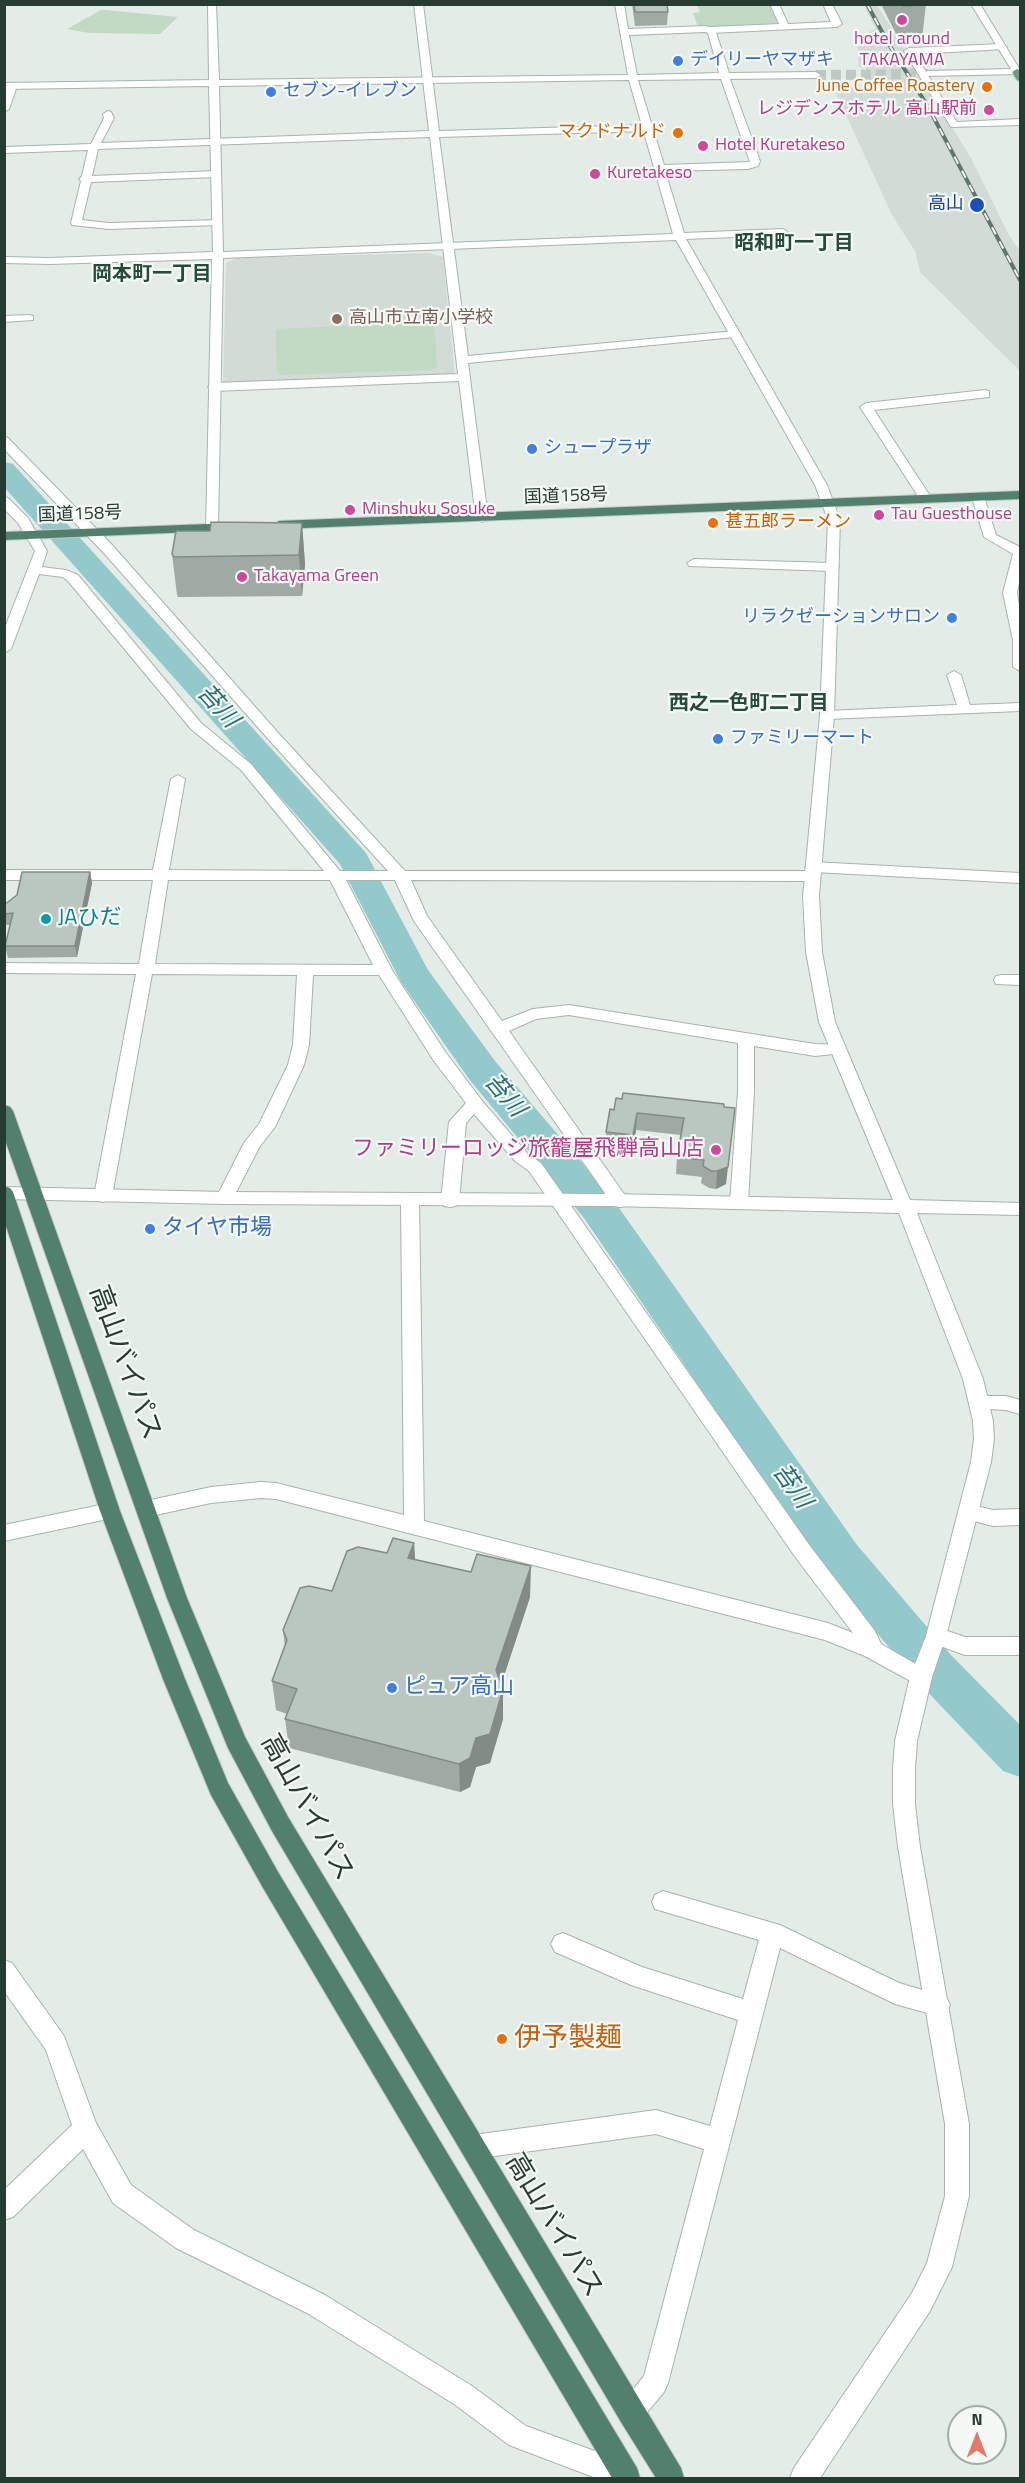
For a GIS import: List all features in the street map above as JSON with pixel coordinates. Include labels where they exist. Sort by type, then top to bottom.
[{"type":"highway","name":"国道158号","points":[[271,526],[1020,495]]},
{"type":"highway","name":"国道158号","points":[[4,536],[247,527]]},
{"type":"highway","name":"高山バイパス","points":[[4,1111],[177,1598],[237,1741],[280,1824],[630,2413],[671,2478]]},
{"type":"highway","points":[[5,1192],[110,1511],[174,1679],[219,1788],[270,1879],[580,2404],[626,2477]]},
{"type":"street","points":[[212,4],[218,255],[212,528]]},
{"type":"street","points":[[418,4],[482,518]]},
{"type":"street","points":[[619,4],[633,78],[680,238],[821,485],[834,520],[827,715],[813,871],[812,937],[827,1022],[905,1207],[973,1378],[984,1439],[969,1512],[935,1639],[921,1677],[906,1741],[904,1804],[957,2124],[957,2196],[939,2267],[921,2302],[804,2478]]},
{"type":"street","points":[[774,4],[785,26]]},
{"type":"street","points":[[624,33],[837,24],[827,4]]},
{"type":"street","points":[[975,4],[1019,74]]},
{"type":"street","points":[[658,168],[754,164],[755,161],[725,77],[713,33],[710,30]]},
{"type":"street","points":[[1002,47],[909,51],[954,124],[1020,122]]},
{"type":"street","points":[[928,74],[1019,74]]},
{"type":"street","points":[[4,109],[8,86],[816,75]]},
{"type":"street","points":[[108,114],[109,118],[95,147],[84,179],[75,223],[109,226],[217,222]]},
{"type":"street","points":[[4,150],[647,128]]},
{"type":"street","points":[[84,179],[216,174]]},
{"type":"street","points":[[4,260],[51,261],[449,247],[783,232]]},
{"type":"street","points":[[4,319],[29,318]]},
{"type":"street","points":[[463,360],[735,334]]},
{"type":"street","points":[[214,387],[465,377]]},
{"type":"street","points":[[927,499],[866,407],[985,394]]},
{"type":"street","points":[[4,441],[396,874],[420,918],[616,1200]]},
{"type":"street","points":[[978,497],[990,537],[1020,553],[1010,593],[1020,640],[1020,667]]},
{"type":"street","points":[[4,501],[35,535],[41,551],[4,650]]},
{"type":"street","points":[[694,563],[832,567]]},
{"type":"street","points":[[35,570],[66,574],[73,578],[196,726],[246,767],[339,874],[384,970],[440,1057],[477,1106],[521,1157],[535,1167],[561,1200],[804,1552],[868,1637],[872,1650]]},
{"type":"street","points":[[4,606],[22,604]]},
{"type":"street","points":[[954,675],[965,710]]},
{"type":"street","points":[[827,715],[1020,707]]},
{"type":"street","points":[[103,1196],[142,978],[146,969],[162,858],[178,778]]},
{"type":"street","points":[[4,875],[813,871],[1020,878]]},
{"type":"street","points":[[4,968],[384,970]]},
{"type":"street","points":[[225,1198],[253,1143],[266,1127],[296,1065],[301,1045],[305,970]]},
{"type":"street","points":[[1002,980],[1020,980]]},
{"type":"street","points":[[498,1029],[533,1014],[569,1010],[815,1050],[837,1050]]},
{"type":"street","points":[[739,1203],[746,1091],[746,1038]]},
{"type":"street","points":[[450,1201],[458,1122],[469,1108],[477,1106]]},
{"type":"street","points":[[5,1192],[103,1196],[450,1201],[616,1200],[1020,1209]]},
{"type":"street","points":[[410,1200],[414,1526]]},
{"type":"street","points":[[979,1403],[1005,1403],[1020,1407]]},
{"type":"street","points":[[146,1509],[211,1495],[261,1490],[276,1491],[828,1632],[872,1650],[921,1677]]},
{"type":"street","points":[[4,1533],[110,1511]]},
{"type":"street","points":[[969,1512],[993,1518],[1020,1517]]},
{"type":"street","points":[[935,1639],[965,1646],[1020,1646]]},
{"type":"street","points":[[663,1902],[772,1933],[895,1993],[938,2005]]},
{"type":"street","points":[[630,2413],[655,2383],[772,1933]]},
{"type":"street","points":[[563,1944],[639,1977],[751,2013]]},
{"type":"street","points":[[4,1971],[56,2044],[86,2129],[122,2194],[185,2239],[316,2304],[463,2395],[518,2436],[626,2477]]},
{"type":"street","points":[[473,2147],[656,2122],[718,2141]]},
{"type":"street","points":[[4,2208],[86,2129]]},
{"type":"shaded area","points":[[864,5],[877,5],[971,158],[1010,237],[1020,251],[1020,371],[920,272],[915,251],[892,215],[833,87],[868,87],[866,68],[859,67],[857,43],[875,28]]},
{"type":"shaded area","name":"高山市立南小学校","points":[[430,253],[443,257],[455,374],[223,383],[226,263],[236,258]]},
{"type":"green space","points":[[697,5],[769,5],[778,23],[698,27],[693,13],[700,12]]},
{"type":"green space","points":[[101,10],[178,17],[160,34],[89,33],[67,29]]},
{"type":"green space","points":[[434,322],[437,367],[431,370],[277,375],[276,329]]},
{"type":"building","points":[[634,4],[667,4],[668,12],[635,12]]},
{"type":"building","points":[[903,4],[926,4],[926,5],[903,6]]},
{"type":"building","points":[[211,522],[302,523],[299,555],[174,557],[172,554],[176,531],[210,531]]},
{"type":"building","name":"JAひだ","points":[[22,872],[90,872],[75,946],[5,946],[13,913],[4,914],[4,905],[17,895]]},
{"type":"building","points":[[623,1093],[724,1104],[724,1107],[735,1108],[728,1167],[711,1171],[703,1166],[704,1160],[677,1157],[684,1118],[637,1113],[633,1135],[606,1132],[610,1109],[614,1110],[616,1098],[622,1099]]},
{"type":"building","name":"ピュア高山","points":[[393,1538],[414,1543],[408,1558],[471,1572],[477,1554],[531,1566],[496,1670],[503,1689],[490,1734],[476,1738],[470,1758],[459,1764],[285,1719],[297,1689],[272,1681],[287,1640],[283,1630],[300,1588],[309,1586],[332,1591],[347,1551],[358,1547],[387,1553]]},
{"type":"waterway","name":"苔川","points":[[4,470],[354,860],[413,974],[482,1070],[598,1208],[841,1558],[935,1669],[1020,1756]]},
{"type":"tunnel","points":[[816,75],[928,74]]},
{"type":"railway","points":[[867,4],[888,43],[927,105],[1020,280]]},
{"type":"place","name":"hotel around TAKAYAMA","points":[[902,20]]},
{"type":"place","name":"デイリーヤマザキ","points":[[678,61]]},
{"type":"place","name":"June Coffee Roastery","points":[[987,87]]},
{"type":"place","name":"セブン-イレブン","points":[[271,92]]},
{"type":"place","name":"レジデンスホテル 高山駅前","points":[[989,110]]},
{"type":"place","name":"マクドナルド","points":[[678,133]]},
{"type":"place","name":"Hotel Kuretakeso","points":[[703,146]]},
{"type":"place","name":"Kuretakeso","points":[[595,174]]},
{"type":"place","name":"高山","points":[[977,205]]},
{"type":"place","name":"高山市立南小学校","points":[[337,319]]},
{"type":"place","name":"シュープラザ","points":[[532,449]]},
{"type":"place","name":"Minshuku Sosuke","points":[[350,510]]},
{"type":"place","name":"Tau Guesthouse","points":[[879,515]]},
{"type":"place","name":"甚五郎ラーメン","points":[[713,523]]},
{"type":"place","name":"Takayama Green","points":[[242,577]]},
{"type":"place","name":"リラクゼーションサロン","points":[[952,618]]},
{"type":"place","name":"ファミリーマート","points":[[718,739]]},
{"type":"place","name":"JAひだ","points":[[46,919]]},
{"type":"place","name":"ファミリーロッジ旅籠屋飛騨高山店","points":[[716,1150]]},
{"type":"place","name":"タイヤ市場","points":[[150,1229]]},
{"type":"place","name":"ピュア高山","points":[[392,1688]]},
{"type":"place","name":"伊予製麺","points":[[502,2039]]},
{"type":"district","name":"昭和町一丁目","points":[[794,244]]},
{"type":"district","name":"岡本町一丁目","points":[[152,275]]},
{"type":"district","name":"西之一色町二丁目","points":[[749,704]]}]
